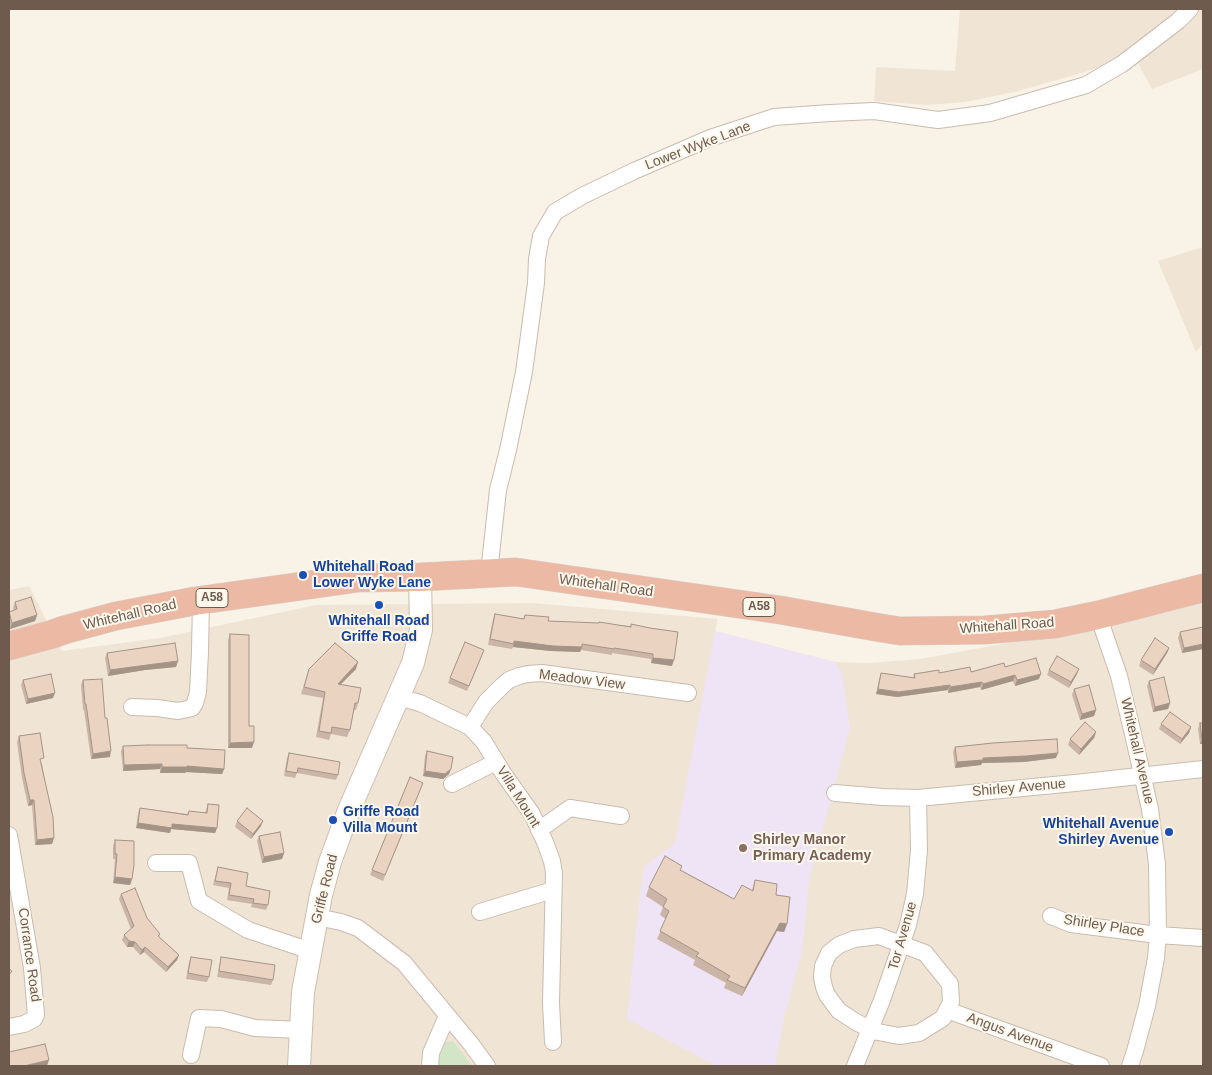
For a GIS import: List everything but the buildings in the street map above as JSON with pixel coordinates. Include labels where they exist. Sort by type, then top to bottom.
[{"type":"highway","name":"Whitehall Road","points":[[9,646],[116,616],[201,600],[359,578],[516,572],[770,609],[900,631],[985,630],[1055,624],[1203,588]]},
{"type":"street","name":"Lower Wyke Lane","points":[[489,573],[498,490],[524,372],[541,236],[555,212],[582,196],[634,171],[710,138],[774,117],[830,112],[874,112],[938,120],[990,113],[1086,85],[1122,64],[1178,21],[1190,9]]},
{"type":"street","name":"Griffe Road","points":[[299,1066],[303,992],[326,878],[349,810],[412,663],[421,630],[420,577]]},
{"type":"street","points":[[132,708],[158,708],[178,711],[192,708],[198,692],[201,600]]},
{"type":"street","name":"Whitehall Avenue","points":[[1098,615],[1119,676],[1143,775],[1150,809],[1157,864],[1158,935],[1154,965],[1147,1006],[1130,1066]]},
{"type":"street","name":"Meadow View","points":[[470,727],[486,702],[502,686],[509,680],[528,674],[542,673],[688,693]]},
{"type":"street","name":"Villa Mount","points":[[398,697],[420,703],[470,727],[484,742],[532,814],[552,861],[554,873],[551,1003],[553,1042]]},
{"type":"street","points":[[452,784],[496,762]]},
{"type":"street","name":"Shirley Avenue","points":[[835,793],[918,798],[1203,769]]},
{"type":"street","name":"Tor Avenue","points":[[855,1066],[882,1000],[908,925],[915,894],[919,850],[918,798]]},
{"type":"street","points":[[539,830],[570,808],[621,816]]},
{"type":"street","name":"Corrance Road","points":[[9,835],[32,968],[36,1015],[24,1024],[9,1027]]},
{"type":"street","points":[[156,863],[189,863],[199,901],[248,930],[311,951]]},
{"type":"street","points":[[480,912],[553,890]]},
{"type":"street","name":"Shirley Place","points":[[1051,916],[1071,924],[1158,935],[1203,938]]},
{"type":"street","points":[[317,917],[358,928],[404,963],[487,1066]]},
{"type":"street","points":[[879,936],[902,944],[926,953],[950,984],[951,1002],[944,1018],[919,1033],[899,1036],[870,1029],[839,1011],[827,995],[822,977],[823,966],[829,953],[839,945],[854,939],[879,936]]},
{"type":"street","name":"Angus Avenue","points":[[947,1010],[1101,1066]]},
{"type":"street","points":[[430,1066],[431,1053],[447,1016]]},
{"type":"street","points":[[191,1055],[199,1018],[221,1019],[255,1028],[301,1030]]},
{"type":"shaded area","points":[[960,9],[1203,9],[1203,69],[1152,89],[1129,47],[1105,66],[1019,91],[965,102],[927,105],[874,101],[876,67],[955,71]]},
{"type":"shaded area","points":[[1203,247],[1203,343],[1196,352],[1158,261]]},
{"type":"shaded area","points":[[29,586],[62,651],[160,638],[316,605],[533,603],[718,619],[715,631],[835,662],[868,663],[920,659],[1128,621],[1203,597],[1203,1066],[9,1066],[9,590]]},
{"type":"shaded area","name":"Shirley Manor Primary Academy","points":[[715,631],[835,662],[842,674],[850,728],[809,881],[802,952],[784,1018],[775,1066],[717,1066],[627,1019],[644,867],[675,843]]},
{"type":"green space","points":[[453,1041],[472,1066],[438,1066],[443,1043]]},
{"type":"place","name":"Whitehall Road Lower Wyke Lane","points":[[303,575]]},
{"type":"place","name":"Whitehall Road Griffe Road","points":[[379,605]]},
{"type":"place","name":"Griffe Road Villa Mount","points":[[333,820]]},
{"type":"place","name":"Whitehall Avenue Shirley Avenue","points":[[1169,832]]},
{"type":"place","name":"Shirley Manor Primary Academy","points":[[743,848]]}]
